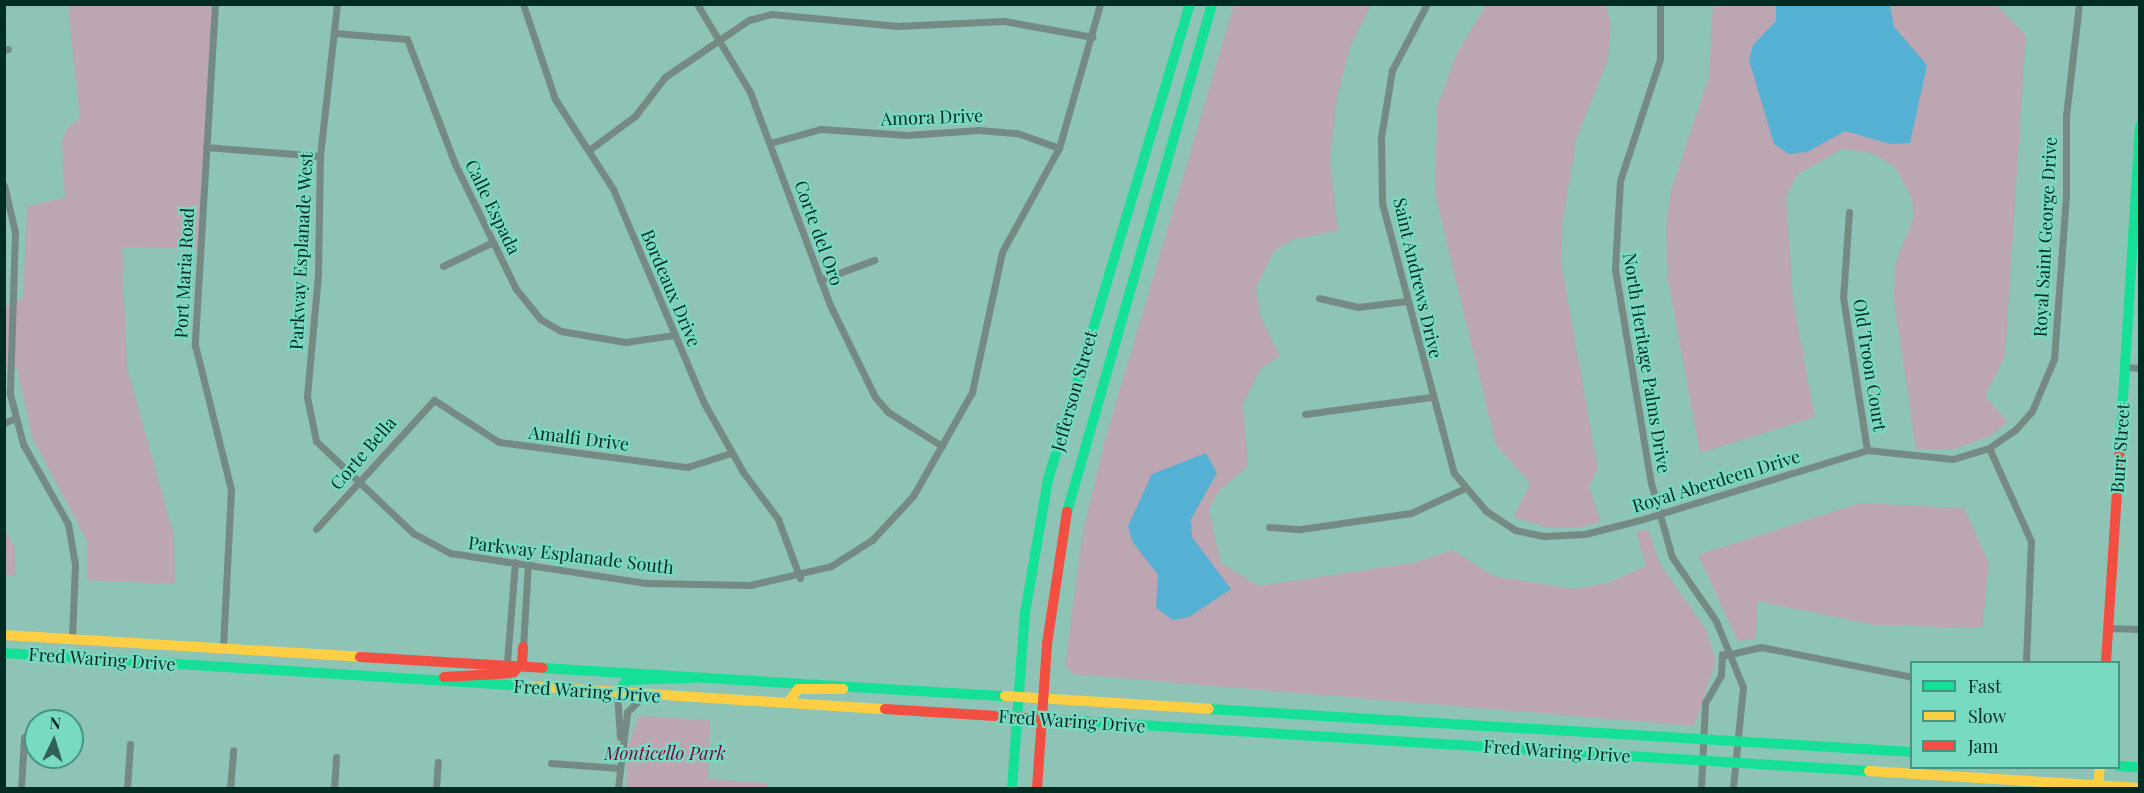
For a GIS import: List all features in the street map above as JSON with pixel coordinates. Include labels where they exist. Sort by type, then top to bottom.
[{"type":"main road","name":"Jefferson Street","points":[[1012,789],[1016,717],[1029,581],[1048,480],[1190,4]]},
{"type":"main road","name":"Jefferson Street","points":[[1036,789],[1058,554],[1083,432],[1212,4]]},
{"type":"main road","name":"Burr Street","points":[[2106,661],[2125,367],[2136,240],[2139,126]]},
{"type":"main road","name":"Fred Waring Drive","points":[[4,635],[507,662],[1910,752]]},
{"type":"main road","points":[[423,680],[513,673],[522,663],[523,647]]},
{"type":"main road","name":"Fred Waring Drive","points":[[4,653],[2139,788]]},
{"type":"main road","points":[[617,693],[627,680],[708,675]]},
{"type":"main road","points":[[788,703],[798,689],[863,684]]},
{"type":"main road","points":[[2120,765],[2139,767]]},
{"type":"main road","points":[[2098,786],[2100,769]]},
{"type":"street","name":"Port Maria Road","points":[[215,4],[195,345],[231,489],[223,645]]},
{"type":"street","name":"Parkway Esplanade West","points":[[337,4],[336,33],[320,156],[309,422],[327,455],[357,483]]},
{"type":"street","name":"Bordeaux Drive","points":[[523,4],[555,99],[613,189],[675,335],[731,453],[781,524],[800,578]]},
{"type":"street","name":"Corte del Oro","points":[[697,4],[739,68],[770,143],[820,280],[875,397],[888,412],[942,446]]},
{"type":"street","name":"Parkway Esplanade South","points":[[357,483],[432,544],[470,559],[528,563],[647,583],[750,585],[800,578],[850,556],[895,519],[942,446],[972,392],[1002,252],[1059,148],[1093,37],[1100,4]]},
{"type":"street","name":"Saint Andrews Drive","points":[[1426,4],[1392,70],[1381,137],[1382,203],[1448,459],[1465,488]]},
{"type":"street","name":"North Heritage Palms Drive","points":[[1660,4],[1660,59],[1624,162],[1614,229],[1617,282],[1659,514],[1677,568],[1710,610],[1733,654],[1744,695],[1735,741],[1733,789]]},
{"type":"street","name":"Royal Saint George Drive","points":[[1989,448],[2032,411],[2054,359],[2066,197],[2066,116],[2079,4]]},
{"type":"street","points":[[589,150],[635,116],[658,82],[749,20],[792,14],[897,26],[1016,22],[1093,37]]},
{"type":"street","name":"Calle Espada","points":[[336,33],[407,39],[437,125],[526,305],[561,331],[642,343],[675,335]]},
{"type":"street","name":"Amora Drive","points":[[770,143],[821,129],[907,135],[979,130],[1017,133],[1059,148]]},
{"type":"street","points":[[206,147],[320,156]]},
{"type":"street","points":[[4,185],[15,232],[8,370],[15,418],[23,444],[68,524],[75,564],[72,638]]},
{"type":"street","name":"Old Troon Court","points":[[1849,212],[1843,297],[1867,450]]},
{"type":"street","points":[[443,266],[494,242]]},
{"type":"street","points":[[820,280],[874,260]]},
{"type":"street","points":[[1318,298],[1358,307],[1407,301]]},
{"type":"street","points":[[2125,367],[2139,368]]},
{"type":"street","points":[[1305,414],[1431,397]]},
{"type":"street","name":"Corte Bella","points":[[316,529],[434,400]]},
{"type":"street","name":"Amalfi Drive","points":[[434,400],[499,442],[687,467],[731,453]]},
{"type":"street","points":[[4,416],[15,418]]},
{"type":"street","points":[[4,423],[15,418]]},
{"type":"street","points":[[1989,448],[2031,541],[2026,661]]},
{"type":"street","name":"Royal Aberdeen Drive","points":[[1465,488],[1486,511],[1515,530],[1545,536],[1585,534],[1659,514],[1867,450],[1940,459],[1989,448]]},
{"type":"street","points":[[1269,527],[1301,529],[1411,513],[1465,488]]},
{"type":"street","points":[[507,662],[515,562]]},
{"type":"street","points":[[523,647],[528,563]]},
{"type":"street","points":[[2108,628],[2139,629]]},
{"type":"street","points":[[1701,789],[1705,703],[1721,675],[1725,642]]},
{"type":"street","points":[[1722,656],[1761,646],[1910,677]]},
{"type":"street","points":[[617,693],[620,737],[618,789]]},
{"type":"street","points":[[620,737],[631,703],[644,695]]},
{"type":"street","points":[[21,789],[24,737]]},
{"type":"street","points":[[127,789],[130,744]]},
{"type":"street","points":[[230,789],[233,750]]},
{"type":"street","points":[[334,789],[336,757]]},
{"type":"street","points":[[436,789],[438,762]]},
{"type":"street","points":[[551,763],[619,768]]},
{"type":"green space","points":[[68,5],[215,5],[200,249],[122,247],[127,367],[174,536],[175,584],[87,580],[87,541],[32,437],[17,368],[5,367],[4,307],[23,298],[27,207],[65,197],[62,142],[67,128],[80,118]]},
{"type":"green space","points":[[1234,5],[1371,5],[1350,47],[1337,98],[1330,160],[1338,231],[1294,239],[1274,251],[1256,288],[1260,315],[1280,356],[1261,368],[1243,404],[1248,466],[1219,491],[1209,510],[1221,563],[1259,586],[1413,563],[1453,550],[1494,576],[1574,589],[1608,583],[1646,566],[1636,532],[1648,529],[1660,564],[1706,629],[1716,661],[1694,726],[1073,674],[1065,665],[1083,531],[1105,440]]},
{"type":"green space","points":[[1486,5],[1606,5],[1611,24],[1608,60],[1577,137],[1563,220],[1561,261],[1598,470],[1589,486],[1601,522],[1581,527],[1546,527],[1514,517],[1530,483],[1496,445],[1435,194],[1437,107],[1457,53]]},
{"type":"green space","points":[[1713,5],[1997,5],[2026,35],[2005,357],[1985,396],[2008,422],[1992,435],[1952,450],[1916,449],[1894,299],[1895,264],[1914,216],[1912,198],[1895,167],[1872,153],[1843,149],[1798,174],[1786,196],[1793,300],[1815,417],[1700,453],[1667,274],[1666,223],[1671,191],[1709,76]]},
{"type":"green space","points":[[1860,503],[1964,508],[1989,563],[1982,628],[1874,625],[1757,601],[1756,639],[1738,641],[1698,555]]},
{"type":"green space","points":[[5,529],[14,546],[16,576],[5,575]]},
{"type":"green space","name":"Monticello Park","points":[[639,716],[710,720],[708,779],[768,783],[768,788],[626,788],[628,746]]},
{"type":"water","points":[[1776,5],[1890,5],[1894,27],[1927,65],[1910,143],[1891,144],[1845,131],[1807,152],[1789,154],[1774,144],[1749,60],[1753,45],[1776,21]]},
{"type":"water","points":[[1206,453],[1217,473],[1191,519],[1192,537],[1231,589],[1189,617],[1173,620],[1156,608],[1158,575],[1132,541],[1128,526],[1152,474]]},
{"type":"traffic: fast","points":[[1012,788],[1025,613],[1048,480],[1190,4]]},
{"type":"traffic: fast","points":[[1067,512],[1212,4]]},
{"type":"traffic: fast","points":[[2120,445],[2140,126]]},
{"type":"traffic: fast","points":[[4,653],[526,686]]},
{"type":"traffic: fast","points":[[543,668],[1005,696]]},
{"type":"traffic: fast","points":[[617,693],[627,680],[693,678]]},
{"type":"traffic: fast","points":[[1209,709],[1910,752]]},
{"type":"traffic: fast","points":[[1078,721],[1869,771]]},
{"type":"traffic: fast","points":[[2120,766],[2140,767]]},
{"type":"traffic: slow","points":[[4,635],[360,657]]},
{"type":"traffic: slow","points":[[526,686],[885,709]]},
{"type":"traffic: slow","points":[[788,703],[798,689],[843,689]]},
{"type":"traffic: slow","points":[[1005,696],[1209,709]]},
{"type":"traffic: slow","points":[[2098,786],[2100,769]]},
{"type":"traffic: slow","points":[[1869,771],[2140,788]]},
{"type":"traffic: jam","points":[[2106,661],[2120,445]]},
{"type":"traffic: jam","points":[[1037,788],[1047,644],[1067,512]]},
{"type":"traffic: jam","points":[[444,677],[513,673],[522,663],[523,647]]},
{"type":"traffic: jam","points":[[360,657],[543,668]]},
{"type":"traffic: jam","points":[[885,709],[1078,721]]}]
